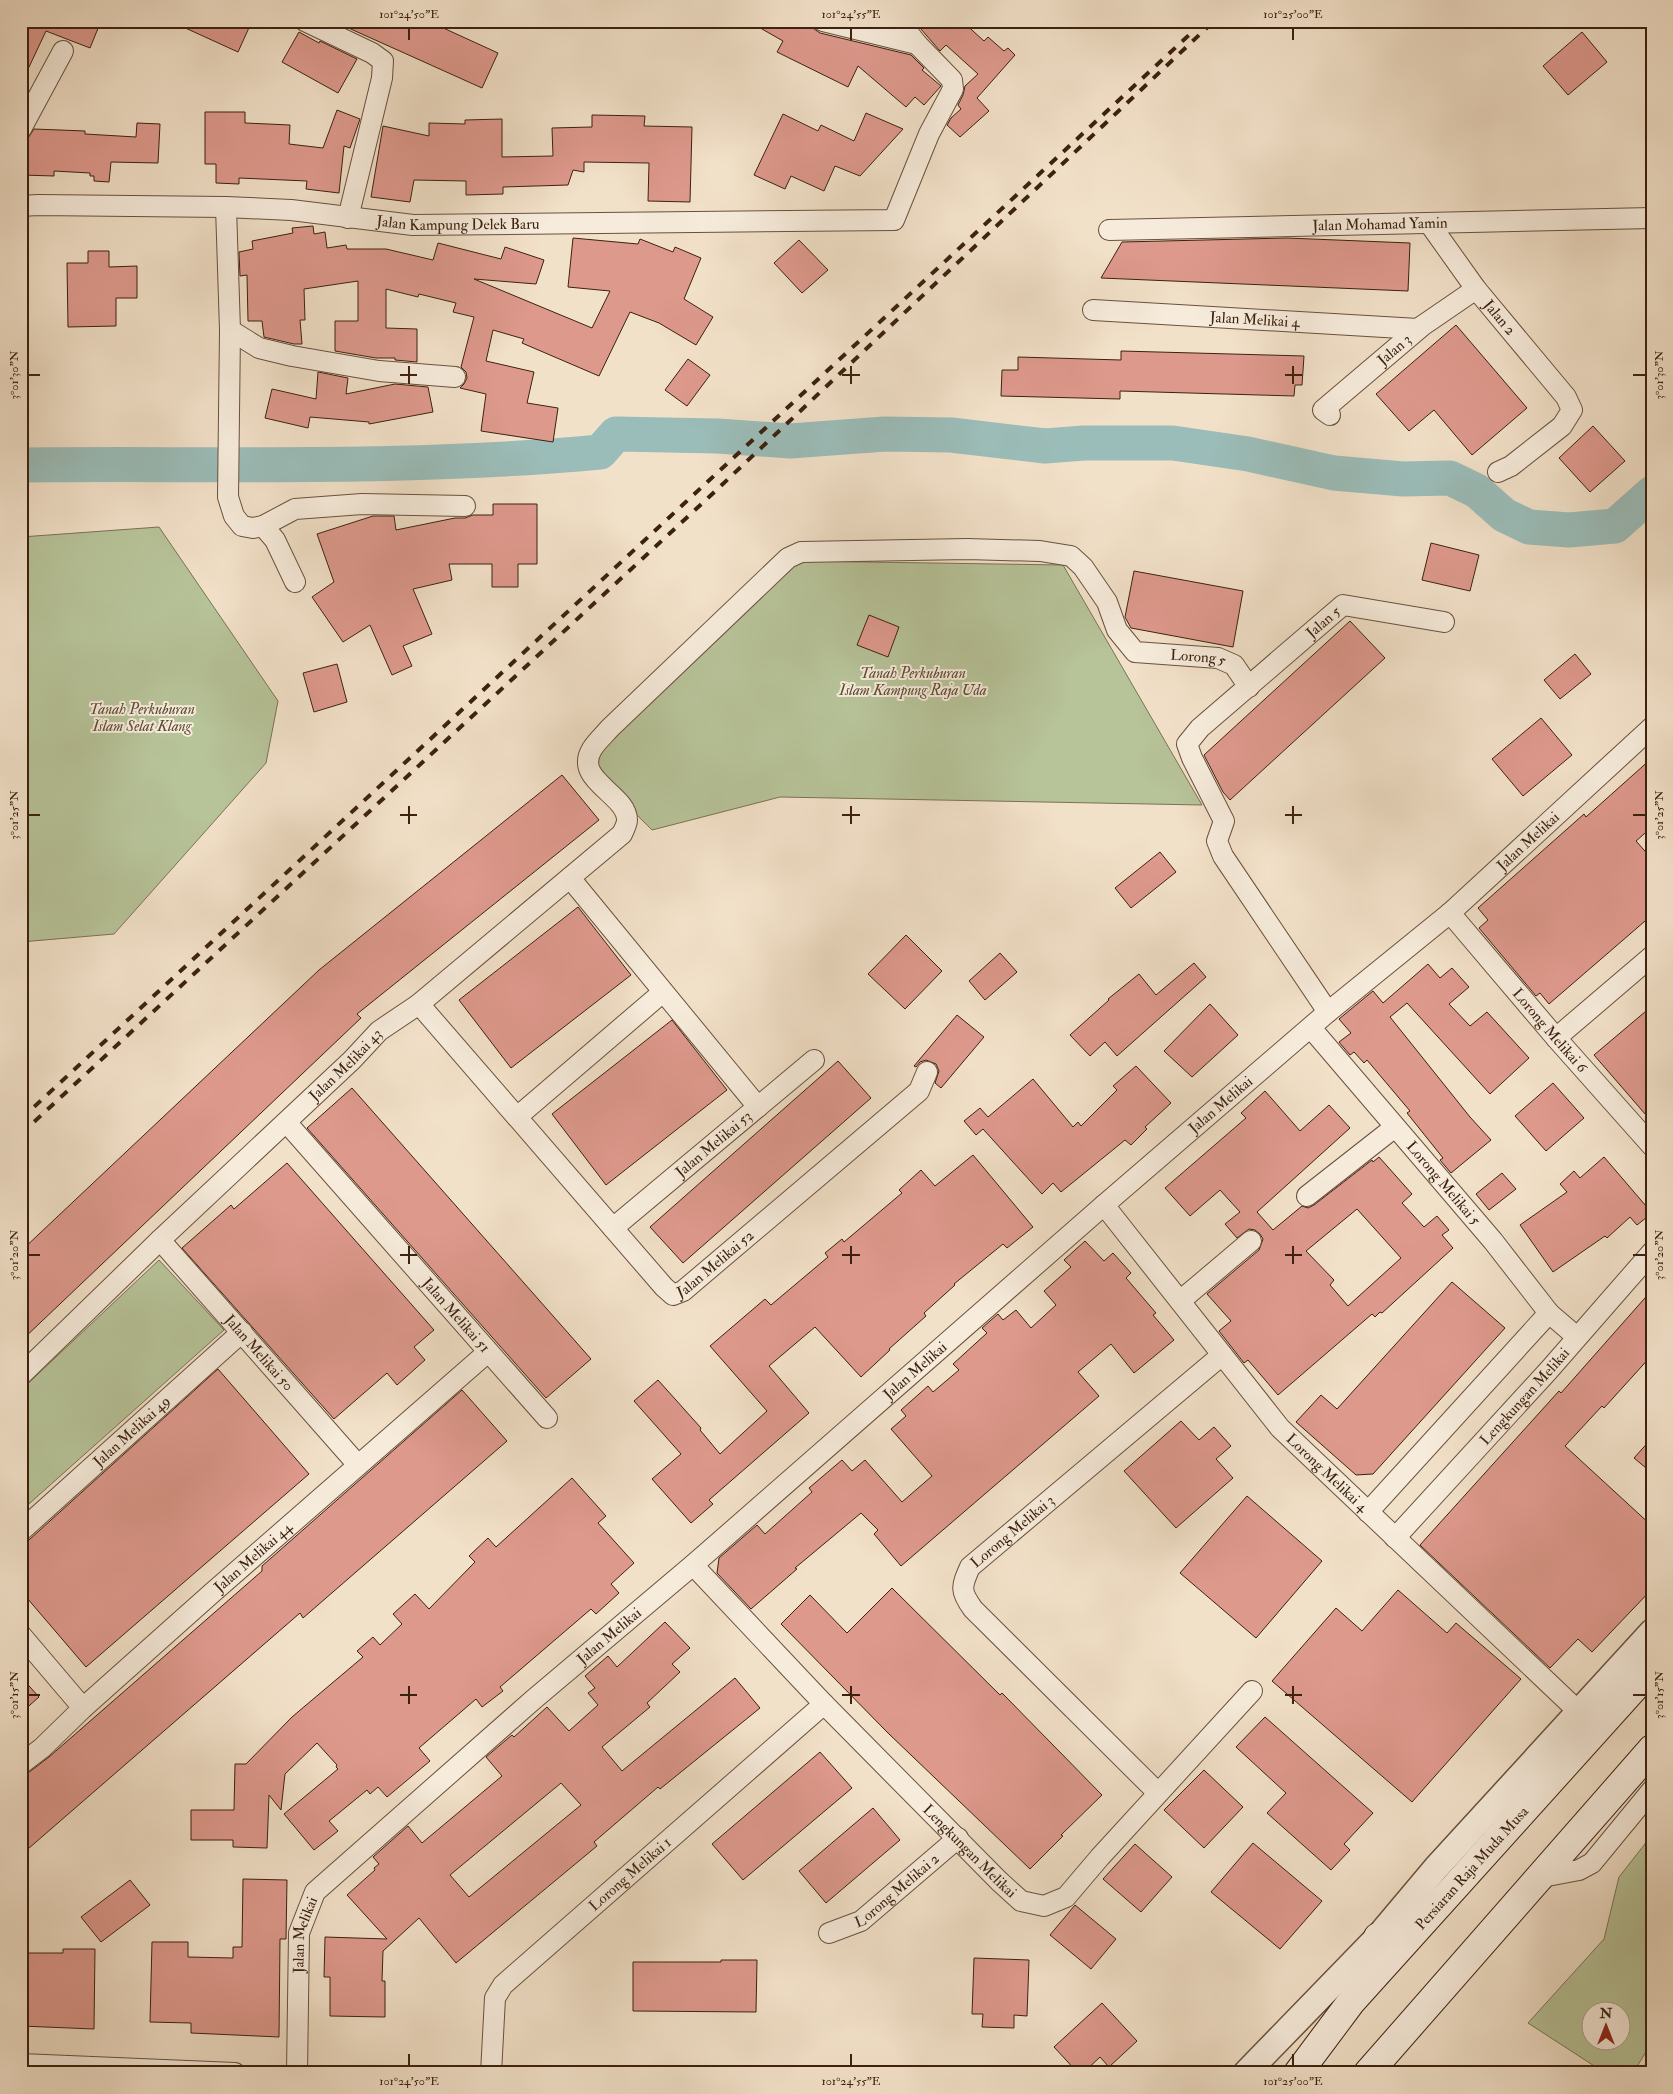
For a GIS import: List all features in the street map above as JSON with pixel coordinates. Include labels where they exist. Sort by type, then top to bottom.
[{"type":"main road","name":"Persiaran Raja Muda Musa","points":[[1298,2073],[1350,2002],[1652,1668]]},
{"type":"main road","points":[[1368,2073],[1652,1749]]},
{"type":"main road","points":[[1350,2002],[1378,1937]]},
{"type":"street","points":[[305,21],[372,53],[383,61],[382,78],[348,218]]},
{"type":"street","points":[[823,21],[917,44]]},
{"type":"street","points":[[899,21],[917,44]]},
{"type":"street","name":"Jalan Kampung Delek Baru","points":[[21,206],[226,207],[291,210],[413,225],[894,220],[929,134],[953,89],[952,80],[917,44]]},
{"type":"street","points":[[21,128],[63,51]]},
{"type":"street","points":[[226,207],[230,330],[228,497],[234,516],[242,526],[253,528],[263,526],[295,509],[362,504],[465,506]]},
{"type":"street","name":"Jalan Mohamad Yamin","points":[[1109,230],[1652,218]]},
{"type":"street","name":"Jalan 2","points":[[1429,223],[1476,289],[1566,397],[1572,410],[1562,426],[1511,466],[1498,472]]},
{"type":"street","name":"Jalan 3","points":[[1330,415],[1323,410],[1418,329],[1476,289]]},
{"type":"street","name":"Jalan Melikai 4","points":[[1093,310],[1418,329]]},
{"type":"street","points":[[230,330],[259,348],[292,356],[379,371],[455,377]]},
{"type":"street","points":[[263,526],[275,540],[296,582]]},
{"type":"street","name":"Lorong 5","points":[[588,760],[592,750],[610,728],[778,567],[788,558],[801,552],[967,549],[1040,551],[1071,556],[1083,566],[1106,602],[1117,630],[1134,652],[1218,658],[1234,665],[1249,687]]},
{"type":"street","name":"Jalan 5","points":[[1249,687],[1342,605],[1444,622]]},
{"type":"street","points":[[1249,687],[1200,728],[1187,744],[1192,758],[1224,821],[1217,841],[1223,856],[1328,1012]]},
{"type":"street","name":"Jalan Melikai","points":[[297,2073],[299,1933],[315,1892],[533,1700],[693,1565],[1104,1205],[1328,1012],[1450,913],[1652,727]]},
{"type":"street","name":"Jalan Melikai 43","points":[[21,1375],[160,1240],[287,1123],[379,1031],[419,1004],[622,834],[627,819],[623,808],[590,772],[588,760]]},
{"type":"street","points":[[570,878],[758,1108]]},
{"type":"street","name":"Lorong Melikai 6","points":[[1450,913],[1556,1038],[1652,1146]]},
{"type":"street","points":[[1556,1038],[1652,956]]},
{"type":"street","points":[[517,1117],[663,992]]},
{"type":"street","name":"Jalan Melikai 52","points":[[419,1004],[664,1287],[673,1295],[682,1291],[919,1091],[928,1072]]},
{"type":"street","name":"Lorong Melikai 5","points":[[1311,1028],[1493,1242],[1549,1313],[1577,1337]]},
{"type":"street","name":"Jalan Melikai 53","points":[[613,1228],[814,1060]]},
{"type":"street","name":"Jalan Melikai 51","points":[[287,1123],[548,1418]]},
{"type":"street","points":[[1307,1196],[1396,1127]]},
{"type":"street","name":"Lorong Melikai 4","points":[[1104,1205],[1280,1428],[1579,1712]]},
{"type":"street","name":"Jalan Melikai 50","points":[[160,1240],[358,1465]]},
{"type":"street","points":[[1180,1301],[1251,1241]]},
{"type":"street","name":"Lengkungan Melikai","points":[[1396,1538],[1543,1377],[1652,1252]]},
{"type":"street","points":[[1368,1512],[1549,1313]]},
{"type":"street","name":"Jalan Melikai 49","points":[[21,1531],[242,1332]]},
{"type":"street","name":"Jalan Melikai 44","points":[[21,1764],[42,1748],[83,1708],[488,1352]]},
{"type":"street","name":"Lorong Melikai 3","points":[[1158,1794],[973,1609],[963,1595],[964,1580],[970,1567],[1222,1355]]},
{"type":"street","name":"Lengkungan Melikai","points":[[693,1565],[824,1704],[1021,1901],[1044,1906],[1066,1897],[1252,1691]]},
{"type":"street","points":[[1246,2073],[1378,1937],[1436,1868],[1652,1632]]},
{"type":"street","points":[[21,1635],[83,1708]]},
{"type":"street","name":"Lorong Melikai 1","points":[[490,2073],[495,1998],[504,1986],[824,1704]]},
{"type":"street","points":[[1537,1878],[1579,1870],[1592,1863],[1652,1790]]},
{"type":"street","name":"Lorong Melikai 2","points":[[829,1933],[861,1920],[958,1838]]},
{"type":"street","points":[[21,2064],[235,2073]]},
{"type":"green space","name":"Tanah Perkuburan Islam Selat Klang","points":[[159,527],[278,701],[266,763],[114,934],[21,942],[21,537]]},
{"type":"green space","name":"Tanah Perkuburan Islam Kampung Raja Uda","points":[[800,561],[1063,565],[1202,805],[780,797],[652,830],[627,805],[596,765],[602,746]]},
{"type":"green space","points":[[159,1260],[224,1330],[21,1511],[21,1390]]},
{"type":"green space","points":[[1652,1835],[1652,2042],[1633,2073],[1605,2073],[1528,2023],[1604,1939],[1619,1877]]},
{"type":"building","points":[[21,21],[101,21],[90,48],[46,31],[21,84]]},
{"type":"building","points":[[170,21],[252,21],[238,52]]},
{"type":"building","points":[[333,21],[428,21],[498,53],[482,88]]},
{"type":"building","points":[[748,21],[811,21],[814,29],[820,33],[911,55],[924,68],[922,70],[941,86],[924,105],[915,97],[906,107],[858,66],[848,87],[777,52],[783,41]]},
{"type":"building","points":[[914,21],[962,21],[984,41],[988,37],[1004,51],[1008,48],[1015,55],[977,98],[989,111],[960,137],[947,125],[951,118],[961,109],[958,105],[965,86],[978,74],[946,45],[940,51]]},
{"type":"building","points":[[299,32],[319,43],[320,41],[357,59],[338,93],[282,62]]},
{"type":"building","points":[[1582,32],[1607,62],[1568,95],[1543,66]]},
{"type":"building","points":[[337,110],[360,119],[350,148],[344,146],[339,193],[306,189],[307,181],[239,178],[239,184],[216,183],[216,164],[205,164],[205,112],[245,112],[245,123],[290,125],[289,144],[323,148]]},
{"type":"building","points":[[866,113],[903,129],[860,176],[835,166],[824,191],[791,176],[785,189],[754,175],[783,114],[818,131],[821,125],[854,141]]},
{"type":"building","points":[[592,115],[645,116],[644,126],[692,127],[690,202],[648,201],[649,163],[584,162],[584,172],[573,170],[568,185],[503,187],[503,194],[466,195],[466,181],[414,180],[410,202],[371,197],[383,126],[429,136],[429,123],[465,124],[465,120],[502,119],[502,157],[553,156],[552,128],[592,127]]},
{"type":"building","points":[[137,123],[160,124],[158,163],[111,162],[109,182],[94,181],[94,176],[90,176],[90,173],[54,171],[54,176],[21,175],[21,152],[28,153],[28,138],[34,129],[85,131],[85,134],[136,137]]},
{"type":"building","points":[[313,226],[314,234],[325,232],[327,248],[346,245],[347,249],[386,249],[433,260],[438,243],[501,259],[505,247],[544,260],[536,284],[474,279],[592,328],[610,291],[568,287],[573,238],[638,244],[640,239],[673,252],[675,247],[701,258],[684,299],[713,317],[696,345],[659,323],[630,312],[599,376],[522,343],[524,339],[493,330],[486,361],[534,372],[527,403],[558,408],[553,442],[481,431],[486,394],[460,388],[467,378],[466,372],[461,367],[474,317],[453,312],[456,303],[419,294],[418,297],[386,289],[386,328],[417,329],[417,362],[335,351],[335,321],[358,321],[358,281],[304,289],[305,320],[300,320],[302,344],[264,337],[262,321],[248,321],[247,275],[240,276],[239,252],[253,249],[252,241],[293,233],[292,228]]},
{"type":"building","points":[[1287,238],[1410,243],[1408,291],[1101,278],[1122,242]]},
{"type":"building","points":[[799,240],[828,270],[802,293],[774,263]]},
{"type":"building","points":[[88,251],[109,251],[109,267],[137,266],[137,298],[116,298],[116,326],[68,327],[67,263],[88,263]]},
{"type":"building","points":[[1456,325],[1527,408],[1472,455],[1434,410],[1409,431],[1376,394]]},
{"type":"building","points":[[1121,351],[1304,356],[1302,385],[1295,385],[1294,396],[1120,391],[1120,399],[1001,396],[1002,370],[1018,370],[1018,357],[1121,360]]},
{"type":"building","points":[[688,359],[710,375],[687,406],[665,390]]},
{"type":"building","points":[[318,372],[348,378],[346,394],[395,384],[428,387],[433,412],[369,424],[369,422],[310,417],[308,428],[265,418],[272,389],[316,399]]},
{"type":"building","points":[[1593,426],[1625,461],[1590,492],[1559,458]]},
{"type":"building","points":[[493,504],[537,504],[537,564],[518,564],[518,587],[492,587],[492,564],[449,564],[452,580],[413,589],[432,634],[403,646],[412,666],[392,675],[370,625],[343,642],[312,597],[334,582],[317,534],[373,516],[394,516],[396,530],[473,515],[493,515]]},
{"type":"building","points":[[1431,543],[1479,555],[1470,591],[1422,580]]},
{"type":"building","points":[[1134,571],[1243,591],[1233,647],[1131,628],[1125,617]]},
{"type":"building","points":[[869,615],[899,627],[888,657],[857,645]]},
{"type":"building","points":[[1350,621],[1385,658],[1230,800],[1223,792],[1204,755]]},
{"type":"building","points":[[1575,654],[1591,674],[1560,699],[1544,680]]},
{"type":"building","points":[[337,664],[347,702],[314,712],[303,673]]},
{"type":"building","points":[[1541,718],[1572,755],[1523,796],[1492,759]]},
{"type":"building","points":[[1652,758],[1652,827],[1636,841],[1652,859],[1652,915],[1549,1004],[1540,993],[1536,996],[1479,928],[1488,920],[1478,908],[1584,814],[1586,817]]},
{"type":"building","points":[[562,775],[599,820],[357,1014],[361,1018],[21,1341],[21,1251],[319,970]]},
{"type":"building","points":[[1160,852],[1176,872],[1131,908],[1115,888]]},
{"type":"building","points":[[578,907],[631,975],[511,1068],[459,1000]]},
{"type":"building","points":[[906,935],[942,971],[905,1009],[868,974]]},
{"type":"building","points":[[1000,953],[1017,972],[985,1000],[969,981]]},
{"type":"building","points":[[1194,963],[1206,977],[1117,1056],[1105,1042],[1090,1056],[1070,1035],[1108,999],[1139,974],[1156,995]]},
{"type":"building","points":[[1428,964],[1440,978],[1452,968],[1469,987],[1449,1004],[1470,1026],[1487,1012],[1529,1058],[1490,1094],[1407,1003],[1390,1017],[1470,1117],[1491,1140],[1451,1173],[1440,1160],[1443,1158],[1407,1113],[1410,1111],[1367,1060],[1364,1063],[1354,1052],[1350,1055],[1339,1042],[1351,1033],[1339,1019],[1373,991],[1383,1003]]},
{"type":"building","points":[[1210,1004],[1238,1035],[1192,1077],[1164,1051]]},
{"type":"building","points":[[1652,1006],[1652,1122],[1594,1055]]},
{"type":"building","points":[[957,1015],[984,1037],[941,1088],[935,1083],[939,1071],[936,1064],[926,1060],[920,1062],[916,1067],[914,1066]]},
{"type":"building","points":[[672,1020],[727,1090],[606,1185],[552,1114]]},
{"type":"building","points":[[838,1061],[871,1098],[683,1263],[650,1227]]},
{"type":"building","points":[[1136,1066],[1171,1103],[1145,1127],[1147,1129],[1131,1145],[1125,1140],[1061,1192],[1053,1183],[1042,1194],[983,1129],[976,1135],[964,1121],[980,1108],[988,1117],[1033,1079],[1073,1127],[1078,1122],[1081,1126],[1117,1090],[1113,1086]]},
{"type":"building","points":[[1553,1083],[1584,1118],[1546,1151],[1515,1116]]},
{"type":"building","points":[[352,1088],[591,1359],[546,1398],[307,1128]]},
{"type":"building","points":[[1265,1091],[1300,1131],[1329,1105],[1350,1128],[1257,1212],[1273,1230],[1302,1206],[1308,1208],[1314,1205],[1372,1160],[1373,1162],[1379,1157],[1412,1194],[1402,1203],[1424,1227],[1437,1216],[1449,1230],[1442,1235],[1453,1248],[1382,1313],[1380,1312],[1375,1317],[1372,1314],[1278,1395],[1248,1360],[1244,1363],[1219,1331],[1231,1321],[1207,1294],[1259,1250],[1263,1239],[1255,1230],[1249,1229],[1237,1238],[1225,1224],[1240,1212],[1220,1190],[1190,1216],[1165,1188],[1246,1118],[1241,1113]],"holes":[[[1357,1209],[1401,1258],[1348,1306],[1330,1285],[1334,1280],[1306,1251]]]},
{"type":"building","points":[[973,1155],[1033,1227],[1007,1248],[1003,1244],[954,1284],[924,1313],[926,1316],[861,1377],[815,1327],[769,1366],[809,1413],[709,1500],[713,1504],[691,1523],[652,1479],[681,1454],[634,1401],[658,1380],[701,1428],[700,1430],[720,1454],[767,1411],[710,1346],[765,1299],[771,1305],[828,1257],[825,1253],[842,1239],[844,1242],[902,1193],[899,1190],[921,1170],[935,1186]]},
{"type":"building","points":[[1604,1157],[1652,1213],[1637,1225],[1630,1217],[1607,1238],[1605,1236],[1553,1272],[1520,1225],[1567,1192],[1560,1184],[1574,1171],[1580,1178]]},
{"type":"building","points":[[287,1163],[434,1330],[414,1347],[425,1360],[397,1385],[387,1373],[334,1419],[182,1248],[231,1205],[234,1209]]},
{"type":"building","points":[[1502,1173],[1516,1189],[1489,1210],[1476,1194]]},
{"type":"building","points":[[1085,1241],[1104,1261],[1113,1253],[1131,1273],[1126,1278],[1156,1313],[1153,1315],[1174,1340],[1134,1373],[1111,1344],[1078,1372],[1099,1396],[901,1566],[874,1534],[878,1530],[861,1513],[795,1568],[797,1569],[751,1609],[717,1573],[719,1558],[757,1525],[765,1534],[812,1492],[809,1488],[842,1460],[852,1471],[865,1460],[902,1502],[932,1476],[891,1429],[906,1416],[901,1410],[928,1386],[933,1392],[959,1370],[953,1364],[987,1333],[982,1328],[998,1314],[1003,1320],[1016,1310],[1031,1328],[1056,1305],[1044,1291],[1071,1267],[1064,1260]]},
{"type":"building","points":[[1452,1282],[1505,1328],[1373,1474],[1356,1475],[1296,1422],[1321,1395],[1337,1409]]},
{"type":"building","points":[[1652,1290],[1652,1355],[1604,1408],[1602,1406],[1565,1446],[1652,1526],[1652,1589],[1592,1652],[1578,1639],[1550,1668],[1420,1545],[1559,1391],[1561,1393]]},
{"type":"building","points":[[218,1369],[309,1474],[86,1667],[21,1591],[21,1543],[29,1540]]},
{"type":"building","points":[[462,1390],[507,1441],[303,1618],[300,1613],[21,1855],[21,1776],[49,1757],[262,1571],[262,1566]]},
{"type":"building","points":[[1181,1421],[1199,1440],[1214,1427],[1231,1446],[1216,1459],[1233,1478],[1176,1528],[1124,1471]]},
{"type":"building","points":[[1652,1438],[1652,1473],[1634,1458]]},
{"type":"building","points":[[572,1478],[606,1516],[598,1523],[634,1563],[611,1584],[619,1593],[596,1614],[591,1609],[500,1687],[503,1691],[482,1707],[476,1699],[419,1748],[430,1761],[387,1797],[378,1787],[370,1794],[367,1790],[329,1821],[338,1831],[314,1850],[284,1814],[338,1769],[337,1765],[317,1743],[285,1774],[281,1810],[269,1795],[267,1848],[233,1847],[233,1840],[191,1840],[191,1810],[234,1810],[235,1764],[246,1764],[292,1717],[363,1657],[357,1651],[373,1637],[380,1645],[402,1624],[393,1614],[415,1594],[429,1609],[475,1562],[469,1556],[488,1538],[496,1547]]},
{"type":"building","points":[[1247,1496],[1322,1561],[1256,1638],[1180,1573]]},
{"type":"building","points":[[892,1588],[1000,1695],[1002,1693],[1102,1795],[1030,1869],[888,1733],[781,1624],[810,1595],[847,1633]]},
{"type":"building","points":[[1398,1590],[1447,1633],[1456,1623],[1521,1679],[1412,1802],[1272,1681],[1336,1608],[1362,1631]]},
{"type":"building","points":[[665,1622],[690,1648],[672,1664],[680,1672],[647,1703],[650,1707],[602,1747],[622,1771],[735,1678],[760,1708],[660,1789],[658,1787],[594,1842],[597,1846],[456,1963],[419,1918],[383,1951],[382,1981],[385,1981],[385,2017],[330,2016],[330,1977],[324,1977],[325,1937],[387,1939],[347,1895],[375,1870],[374,1868],[379,1864],[373,1857],[408,1826],[422,1843],[502,1776],[486,1757],[512,1735],[514,1737],[547,1707],[569,1731],[598,1705],[588,1693],[595,1688],[585,1676],[608,1656],[617,1667]],"holes":[[[561,1783],[581,1805],[469,1897],[450,1875]]]},
{"type":"building","points":[[21,1677],[39,1697],[21,1713]]},
{"type":"building","points":[[1265,1717],[1373,1813],[1344,1844],[1350,1850],[1331,1870],[1267,1813],[1286,1793],[1236,1747]]},
{"type":"building","points":[[820,1752],[852,1788],[743,1880],[712,1844]]},
{"type":"building","points":[[1204,1770],[1243,1807],[1204,1848],[1164,1810]]},
{"type":"building","points":[[873,1808],[900,1840],[826,1903],[799,1871]]},
{"type":"building","points":[[1253,1843],[1322,1901],[1280,1949],[1211,1892]]},
{"type":"building","points":[[1135,1844],[1172,1877],[1141,1912],[1103,1879]]},
{"type":"building","points":[[243,1879],[287,1880],[286,1939],[280,1939],[279,2037],[191,2033],[191,2023],[150,2022],[152,1942],[188,1942],[188,1957],[233,1958],[233,1947],[242,1947]]},
{"type":"building","points":[[130,1880],[150,1905],[101,1942],[81,1917]]},
{"type":"building","points":[[1075,1905],[1116,1939],[1091,1969],[1050,1935]]},
{"type":"building","points":[[63,1949],[95,1949],[94,2029],[21,2026],[21,1953],[63,1953]]},
{"type":"building","points":[[974,1958],[1029,1960],[1027,2016],[1014,2015],[1014,2028],[982,2027],[983,2014],[972,2014]]},
{"type":"building","points":[[721,1960],[757,1960],[756,2012],[633,2011],[633,1962],[721,1962]]},
{"type":"building","points":[[1102,2003],[1137,2041],[1109,2067],[1100,2057],[1083,2073],[1078,2073],[1054,2047]]},
{"type":"waterway","points":[[21,465],[311,464],[528,458],[600,452],[616,434],[718,436],[790,441],[885,434],[951,435],[1045,446],[1084,443],[1173,443],[1248,454],[1334,473],[1403,479],[1450,478],[1477,491],[1504,515],[1529,527],[1569,530],[1615,526],[1652,493]]},
{"type":"railway","points":[[21,1134],[709,497],[1214,21]]},
{"type":"railway","points":[[21,1119],[1189,35]]}]
